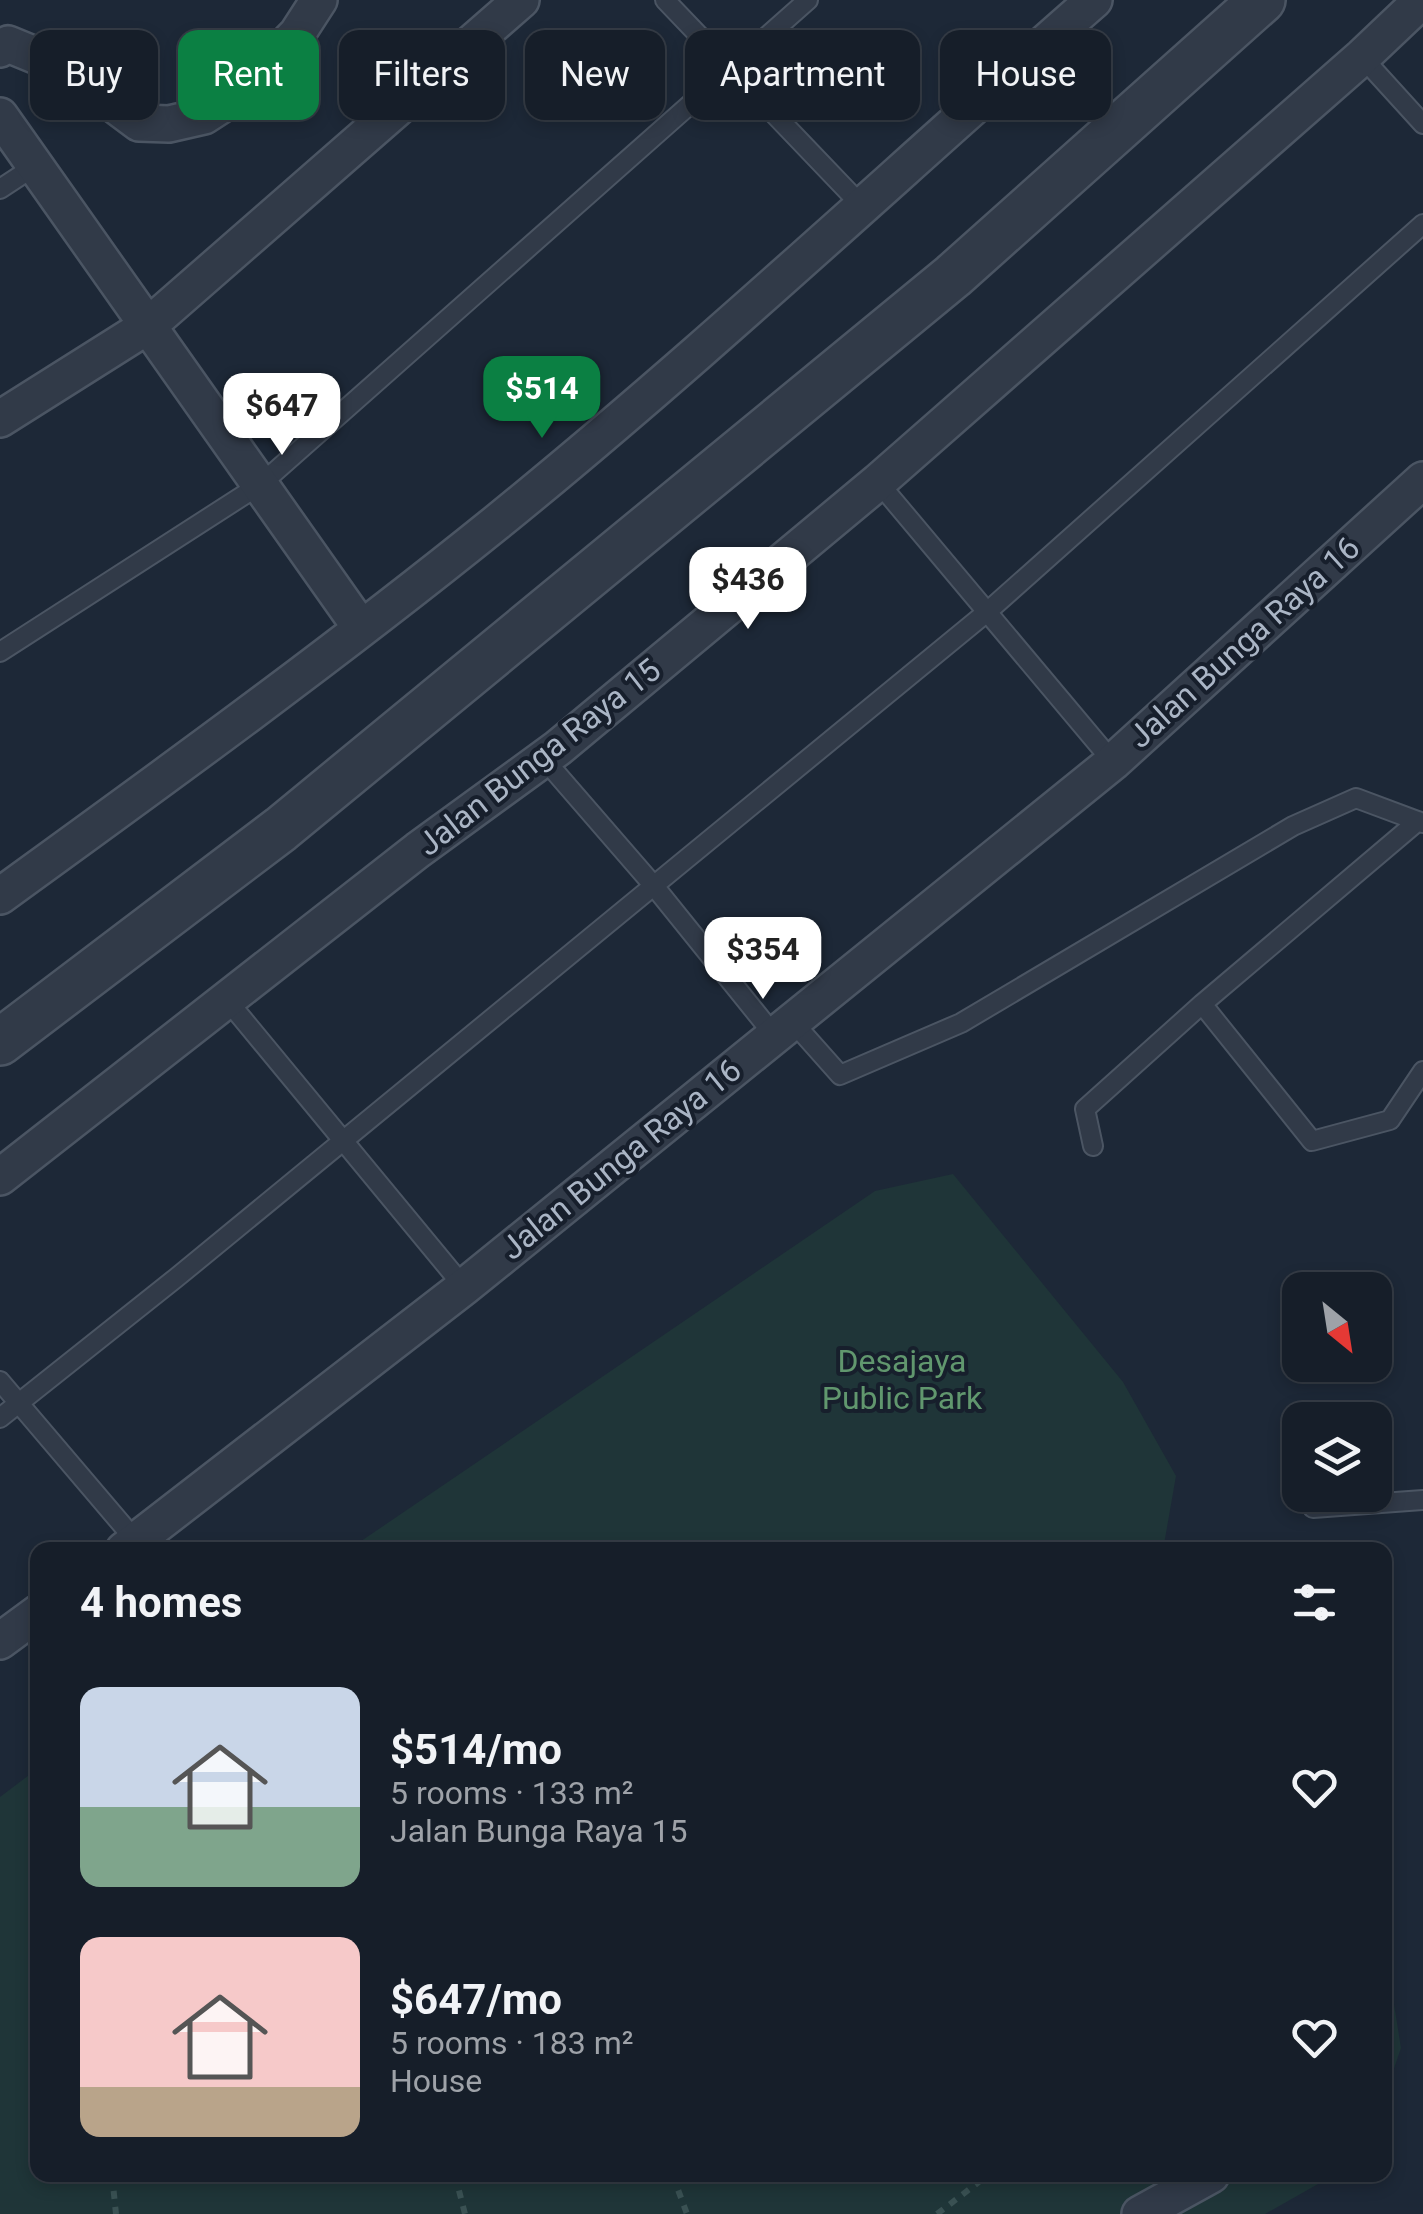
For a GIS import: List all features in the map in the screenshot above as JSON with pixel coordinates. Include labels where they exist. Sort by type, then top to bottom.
[{"type":"street","points":[[0,49],[8,44],[64,67],[138,124],[169,124],[204,116],[238,94],[298,34],[319,0]]},
{"type":"street","points":[[0,419],[149,325],[521,0]]},
{"type":"street","points":[[0,896],[238,724],[496,522],[864,208],[1094,0]]},
{"type":"street","points":[[0,1042],[281,829],[953,276],[1262,0]]},
{"type":"street","name":"Jalan Bunga Raya 15","points":[[0,1177],[418,850],[544,758],[878,482],[1422,0]]},
{"type":"street","points":[[0,116],[361,628]]},
{"type":"street","name":"Jalan Bunga Raya 16","points":[[135,1542],[464,1286],[1113,762],[1423,480]]},
{"type":"street","points":[[0,1640],[30,1619]]},
{"type":"street","points":[[1140,2214],[1197,2182]]},
{"type":"lane","points":[[665,0],[693,30]]},
{"type":"lane","points":[[774,30],[808,0]]},
{"type":"lane","points":[[1362,57],[1423,124]]},
{"type":"lane","points":[[0,652],[260,484],[685,109]]},
{"type":"lane","points":[[779,120],[864,208]]},
{"type":"lane","points":[[0,190],[36,166]]},
{"type":"lane","points":[[0,1418],[987,612],[1423,224]]},
{"type":"lane","points":[[878,482],[1113,762]]},
{"type":"lane","points":[[544,758],[783,1028],[840,1075],[961,1023],[1293,826],[1356,798],[1420,822],[1202,1004],[1085,1110],[1093,1146]]},
{"type":"lane","points":[[227,1000],[464,1286]]},
{"type":"lane","points":[[1202,1004],[1312,1141],[1390,1120],[1423,1071]]},
{"type":"lane","points":[[0,1381],[127,1542]]},
{"type":"lane","points":[[1392,1502],[1423,1500]]},
{"type":"path","points":[[113,2182],[116,2214]]},
{"type":"path","points":[[458,2182],[466,2214]]},
{"type":"path","points":[[679,2182],[687,2214]]},
{"type":"path","points":[[937,2214],[979,2182]]},
{"type":"green space","name":"Desajaya Public Park","points":[[953,1174],[1123,1382],[1176,1476],[1164,1542],[360,1542],[875,1191]]},
{"type":"green space","points":[[30,1774],[30,2182],[1322,2182],[1265,2214],[0,2214],[0,1797]]},
{"type":"green space","points":[[1392,1992],[1401,2048],[1392,2074]]}]
